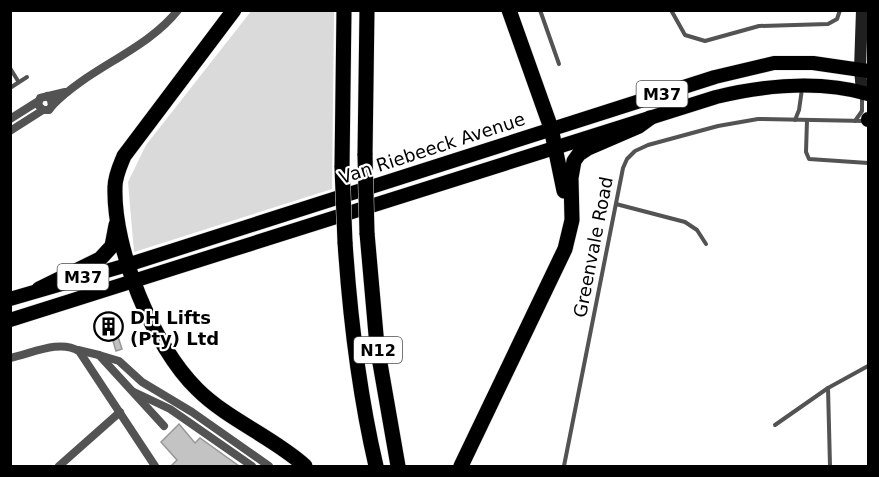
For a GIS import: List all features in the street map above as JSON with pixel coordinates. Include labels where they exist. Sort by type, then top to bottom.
[{"type":"highway","points":[[234,10],[124,156],[116,179],[117,207],[127,265],[161,343],[198,390],[305,466]]},
{"type":"highway","name":"N12","points":[[344,10],[342,167],[348,292],[376,466]]},
{"type":"highway","name":"N12","points":[[367,10],[365,155],[367,232],[377,346],[398,466]]},
{"type":"highway","points":[[509,10],[551,128],[567,205],[569,238]]},
{"type":"highway","points":[[460,466],[569,238],[573,210],[571,178],[574,161],[588,148],[639,126],[650,118]]},
{"type":"highway","points":[[39,289],[91,264],[107,253],[114,235],[117,207]]},
{"type":"main road","points":[[862,10],[865,93]]},
{"type":"main road","name":"Van Riebeeck Avenue","points":[[10,299],[127,265],[715,77],[774,63],[813,63],[864,70]]},
{"type":"main road","name":"Van Riebeeck Avenue","points":[[10,320],[556,147],[744,90],[772,86],[802,86],[849,89],[865,93]]},
{"type":"street","points":[[10,119],[40,106],[48,110],[66,91],[151,36],[178,10]]},
{"type":"street","points":[[40,106],[40,98],[66,91]]},
{"type":"street","points":[[47,96],[52,106]]},
{"type":"street","points":[[10,131],[40,106]]},
{"type":"street","points":[[10,358],[57,346],[119,361],[142,382],[192,412],[269,466]]},
{"type":"street","points":[[75,349],[84,357],[155,466]]},
{"type":"street","points":[[99,355],[164,426]]},
{"type":"street","points":[[134,392],[170,409],[252,466]]},
{"type":"street","points":[[59,466],[120,412]]},
{"type":"lane","points":[[540,10],[559,64]]},
{"type":"lane","points":[[671,10],[685,35],[705,41],[759,26],[828,24],[837,19],[840,10]]},
{"type":"lane","points":[[10,68],[18,81]]},
{"type":"lane","points":[[10,88],[27,77]]},
{"type":"lane","points":[[795,120],[802,86]]},
{"type":"lane","name":"Greenvale Road","points":[[564,466],[623,168],[627,159],[635,151],[648,145],[718,126],[758,119],[866,120],[862,111],[865,93]]},
{"type":"lane","points":[[807,120],[806,152],[809,159],[868,163]]},
{"type":"lane","points":[[616,204],[684,222],[697,230],[706,244]]},
{"type":"lane","points":[[775,425],[828,388],[868,366]]},
{"type":"lane","points":[[828,388],[830,466]]},
{"type":"shaded area","points":[[252,10],[334,11],[332,189],[134,252],[128,182],[146,145]]},
{"type":"building","name":"DH Lifts (Pty) Ltd","points":[[111,315],[122,349],[116,351],[111,334],[105,336],[100,321]]},
{"type":"building","points":[[179,424],[195,443],[200,438],[239,466],[171,466],[177,460],[161,442]]},
{"type":"place","name":"DH Lifts (Pty) Ltd","points":[[109,327]]}]
